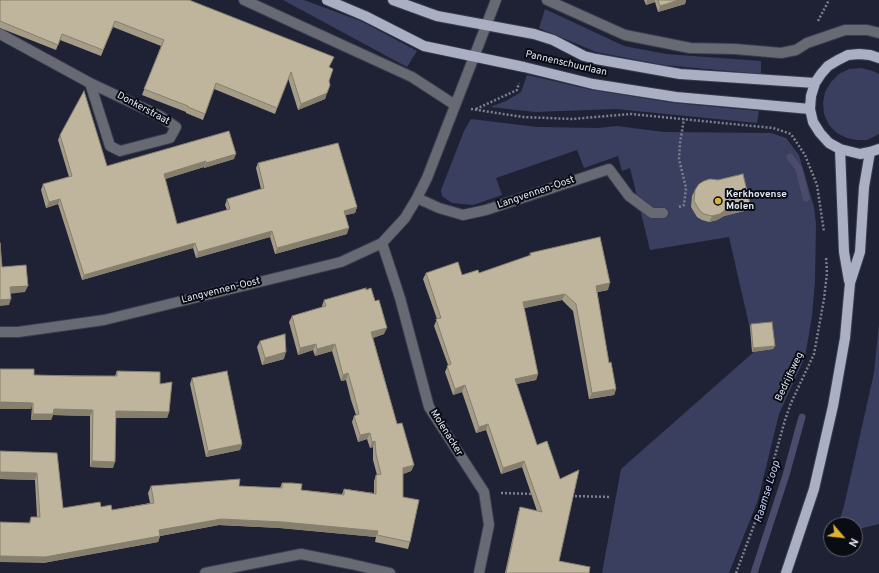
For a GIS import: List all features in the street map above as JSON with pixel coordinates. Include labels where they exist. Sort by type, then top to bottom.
[{"type":"main road","name":"Pannenschuurlaan","points":[[327,0],[365,16],[424,46],[474,56],[593,84],[676,97],[810,109]]},
{"type":"main road","name":"Pannenschuurlaan","points":[[393,0],[437,16],[534,34],[553,40],[584,56],[596,59],[680,74],[815,83]]},
{"type":"main road","points":[[786,573],[814,489],[833,406],[845,338],[850,283],[860,252],[864,187],[874,151],[860,154],[840,150],[829,143],[820,133],[814,122],[810,109],[811,96],[815,83],[820,74],[828,66],[838,60],[848,56],[860,54],[879,58]]},
{"type":"main road","points":[[840,150],[844,252],[850,283]]},
{"type":"street","points":[[244,0],[412,77],[455,105]]},
{"type":"street","name":"Langvennen-Oost","points":[[0,332],[18,332],[104,320],[341,262],[382,243],[405,218],[418,198],[496,0]]},
{"type":"street","points":[[547,0],[625,35],[690,48],[735,49],[781,53],[796,50],[807,43],[845,30],[867,30],[879,33]]},
{"type":"street","name":"Donkerstraat","points":[[0,34],[90,83],[160,116],[176,127],[170,138],[120,151],[110,146],[90,83]]},
{"type":"street","name":"Langvennen-Oost","points":[[418,198],[439,208],[463,215],[486,210],[609,169],[629,196],[652,213],[663,213]]},
{"type":"street","name":"Molenacker","points":[[382,243],[400,298],[429,407],[484,492],[490,525],[479,573]]},
{"type":"street","points":[[205,573],[301,554],[390,573]]},
{"type":"path","points":[[475,110],[517,90]]},
{"type":"path","points":[[455,105],[475,110],[523,117],[572,119],[630,114],[773,128],[791,134],[805,155],[817,186],[825,238]]},
{"type":"path","points":[[663,213],[684,205],[686,188],[679,159],[684,119]]},
{"type":"path","name":"Bedrijfsweg","points":[[736,573],[760,509],[784,420],[814,354],[821,321],[827,274],[826,252]]},
{"type":"path","points":[[484,492],[539,494]]},
{"type":"path","points":[[571,496],[610,497]]},
{"type":"shaded area","points":[[283,0],[304,0],[363,22],[417,51],[407,67]]},
{"type":"shaded area","points":[[545,9],[624,46],[666,54],[761,61],[761,74],[664,65],[596,52],[539,28]]},
{"type":"shaded area","points":[[861,68],[879,74],[879,134],[867,140],[847,138],[837,133],[829,125],[824,114],[823,103],[825,92],[831,82],[839,74],[849,69]]},
{"type":"shaded area","points":[[527,75],[592,90],[674,103],[759,111],[757,123],[616,109],[535,112],[490,107],[506,101],[521,92]]},
{"type":"shaded area","points":[[471,119],[537,127],[598,128],[617,126],[664,132],[771,133],[786,138],[799,155],[814,207],[816,224],[815,281],[812,316],[805,357],[779,414],[758,500],[729,573],[602,573],[621,469],[755,351],[729,237],[650,250],[630,168],[622,171],[618,156],[584,168],[577,150],[496,178],[502,195],[473,205],[452,203],[442,196],[441,190],[464,131]]},
{"type":"shaded area","points":[[879,324],[879,524],[863,528],[863,517],[841,517],[874,373]]},
{"type":"building","points":[[0,0],[189,0],[334,57],[329,67],[333,69],[329,81],[330,85],[327,93],[301,104],[291,72],[277,108],[216,83],[205,114],[144,89],[164,40],[115,21],[103,50],[62,34],[58,45],[0,21]]},
{"type":"building","points":[[658,0],[679,0],[660,6]]},
{"type":"building","points":[[84,91],[107,166],[229,131],[236,154],[206,163],[206,161],[164,174],[177,224],[230,209],[227,199],[264,188],[258,163],[338,143],[357,207],[344,211],[349,228],[277,248],[272,231],[198,252],[195,243],[84,275],[60,199],[49,202],[43,184],[72,176],[60,135]]},
{"type":"building","name":"Kerkhovense Molen","points":[[743,174],[750,204],[726,209],[720,214],[712,216],[704,214],[700,211],[694,201],[695,190],[699,184],[710,179],[718,180]]},
{"type":"building","points":[[600,237],[610,283],[596,286],[609,363],[611,362],[616,389],[592,393],[576,304],[565,294],[523,302],[538,374],[515,379],[537,445],[547,441],[560,479],[579,470],[559,561],[590,567],[589,573],[506,573],[520,507],[542,512],[524,461],[503,468],[488,424],[479,427],[465,385],[455,389],[447,366],[451,364],[436,319],[441,318],[426,273],[458,262],[462,275],[478,270],[479,273],[531,255],[530,253]]},
{"type":"building","points":[[0,243],[2,267],[26,265],[28,286],[10,287],[11,299],[0,300]]},
{"type":"building","points":[[366,288],[366,290],[371,288],[375,301],[379,300],[387,328],[371,332],[397,424],[402,423],[414,465],[403,468],[403,497],[419,500],[410,542],[377,535],[378,531],[283,522],[221,519],[159,530],[160,536],[45,557],[0,556],[0,522],[30,523],[31,517],[40,517],[37,473],[0,472],[0,451],[57,453],[63,508],[100,502],[101,507],[111,505],[112,510],[154,503],[151,486],[240,479],[239,486],[282,488],[282,483],[292,483],[302,484],[301,490],[344,495],[344,489],[376,494],[376,475],[381,474],[376,454],[375,441],[372,442],[370,433],[360,435],[354,416],[359,414],[354,394],[348,373],[343,375],[335,344],[317,349],[316,344],[300,348],[292,316],[326,306],[324,300]]},
{"type":"building","points":[[772,322],[775,346],[753,348],[751,324]]},
{"type":"building","points":[[285,334],[286,352],[265,358],[260,341]]},
{"type":"building","points":[[0,369],[34,369],[34,375],[76,376],[117,376],[117,371],[160,372],[160,384],[172,382],[169,412],[116,411],[115,462],[92,461],[93,410],[54,409],[53,414],[33,414],[33,403],[0,402]]},
{"type":"building","points":[[227,371],[242,444],[208,451],[192,378]]},
{"type":"waterway","name":"Raamse Loop","points":[[790,157],[799,169],[806,198]]},
{"type":"waterway","name":"Raamse Loop","points":[[754,573],[786,475],[802,417]]},
{"type":"place","name":"Kerkhovense Molen","points":[[718,201]]}]
